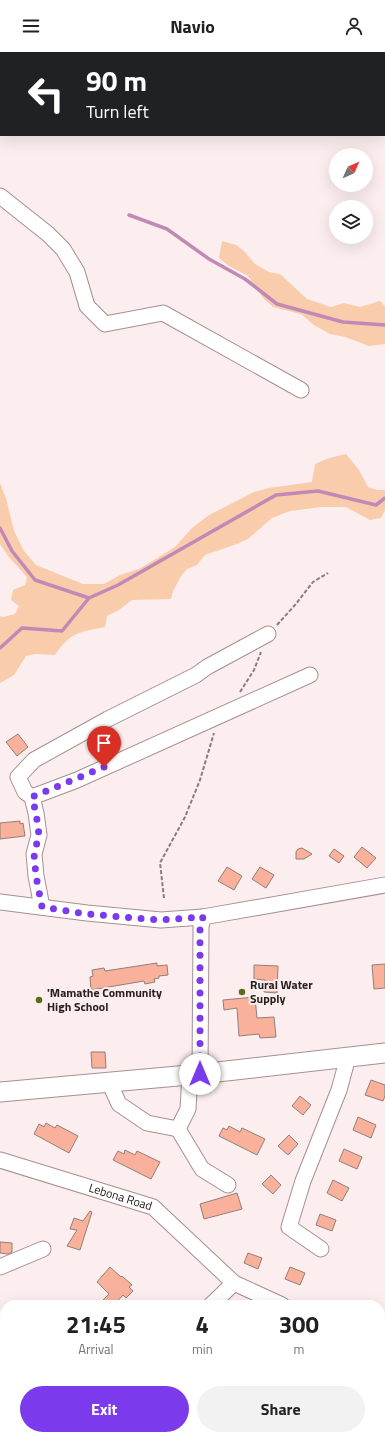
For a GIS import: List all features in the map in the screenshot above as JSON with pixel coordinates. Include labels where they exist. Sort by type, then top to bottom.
[{"type":"main road","points":[[0,1092],[195,1074],[385,1053]]},
{"type":"street","points":[[0,196],[48,234],[64,249],[77,272],[87,306],[105,324],[163,313],[301,390]]},
{"type":"street","points":[[42,907],[36,876],[34,854],[39,835],[36,813],[32,797],[25,792],[18,777],[34,760],[108,719],[196,675],[207,667],[268,634]]},
{"type":"street","points":[[32,797],[77,780],[310,675]]},
{"type":"street","points":[[0,902],[87,914],[160,920],[203,917],[385,885]]},
{"type":"street","points":[[178,1129],[188,1109],[195,1074],[200,927],[203,917]]},
{"type":"street","points":[[321,1249],[289,1227],[303,1181],[339,1090],[348,1057]]},
{"type":"street","points":[[109,1082],[119,1104],[147,1122],[178,1129],[202,1169],[228,1185]]},
{"type":"street","name":"Lebona Road","points":[[0,1160],[152,1207],[234,1283],[271,1300]]},
{"type":"street","points":[[0,1267],[43,1249]]},
{"type":"street","points":[[216,1300],[234,1283]]},
{"type":"shaded area","points":[[222,241],[236,245],[245,252],[255,264],[269,272],[280,274],[307,299],[331,307],[344,303],[360,307],[380,301],[385,306],[385,344],[369,346],[345,337],[330,334],[314,325],[301,314],[273,307],[263,298],[248,276],[229,266],[219,258]]},
{"type":"shaded area","points":[[346,454],[359,470],[368,487],[377,490],[385,490],[385,510],[381,518],[370,520],[346,507],[322,507],[290,511],[272,518],[248,539],[205,555],[197,565],[187,569],[181,576],[173,591],[171,599],[132,600],[119,610],[107,616],[105,627],[76,634],[60,647],[55,655],[35,654],[26,656],[14,675],[0,683],[0,616],[3,617],[15,614],[19,606],[11,600],[13,590],[25,585],[27,577],[8,556],[0,544],[0,483],[6,498],[14,531],[24,551],[36,565],[83,584],[104,584],[120,575],[139,569],[175,547],[192,528],[209,515],[254,492],[269,488],[312,482],[315,464],[329,458]]},
{"type":"building","points":[[18,734],[28,747],[17,756],[6,742]]},
{"type":"building","points":[[20,821],[20,824],[23,823],[25,836],[0,839],[0,823]]},
{"type":"building","points":[[362,847],[376,858],[367,868],[354,857]]},
{"type":"building","points":[[302,848],[312,854],[304,859],[296,859],[296,852],[298,849]]},
{"type":"building","points":[[334,849],[344,856],[339,863],[329,856]]},
{"type":"building","points":[[227,867],[242,876],[234,890],[218,881]]},
{"type":"building","points":[[260,867],[274,875],[266,888],[252,879]]},
{"type":"building","points":[[157,963],[157,966],[167,965],[168,975],[159,976],[159,978],[154,979],[155,982],[145,984],[144,981],[91,990],[90,977],[93,976],[92,970],[104,968],[105,971]]},
{"type":"building","points":[[385,964],[385,988],[374,989],[372,965]]},
{"type":"building","points":[[254,965],[278,966],[277,993],[264,992],[265,980],[254,979]]},
{"type":"building","points":[[255,997],[257,1018],[274,1017],[276,1037],[260,1038],[259,1034],[239,1036],[237,1008],[224,1010],[223,1000]]},
{"type":"building","points":[[91,1052],[105,1052],[106,1068],[92,1068]]},
{"type":"building","points":[[371,1080],[385,1085],[385,1096],[383,1101],[365,1095]]},
{"type":"building","points":[[300,1096],[311,1105],[303,1115],[292,1106]]},
{"type":"building","points":[[358,1117],[376,1125],[371,1138],[353,1130]]},
{"type":"building","points":[[46,1123],[55,1128],[57,1125],[78,1136],[69,1153],[34,1134],[39,1124],[44,1127]]},
{"type":"building","points":[[229,1126],[240,1132],[242,1128],[265,1139],[257,1155],[219,1136],[223,1128],[227,1130]]},
{"type":"building","points":[[289,1135],[298,1144],[288,1155],[278,1146]]},
{"type":"building","points":[[344,1149],[362,1157],[357,1169],[339,1161]]},
{"type":"building","points":[[125,1150],[135,1155],[137,1151],[160,1162],[151,1179],[113,1160],[118,1151],[124,1154]]},
{"type":"building","points":[[271,1175],[281,1185],[273,1194],[262,1184]]},
{"type":"building","points":[[333,1180],[349,1188],[342,1201],[327,1193]]},
{"type":"building","points":[[237,1193],[242,1209],[204,1219],[200,1204]]},
{"type":"building","points":[[90,1211],[92,1212],[80,1250],[67,1246],[77,1230],[70,1229],[74,1218],[83,1221]]},
{"type":"building","points":[[320,1214],[336,1220],[332,1231],[316,1225]]},
{"type":"building","points":[[0,1242],[12,1243],[12,1252],[8,1254],[0,1253]]},
{"type":"building","points":[[248,1253],[262,1258],[258,1269],[244,1263]]},
{"type":"building","points":[[110,1267],[132,1285],[129,1287],[133,1291],[126,1298],[123,1295],[118,1300],[103,1300],[109,1294],[97,1282]]},
{"type":"building","points":[[290,1267],[305,1273],[300,1285],[285,1279]]},
{"type":"waterway","points":[[129,215],[167,229],[209,259],[245,279],[277,304],[343,322],[385,325]]},
{"type":"waterway","points":[[0,648],[22,628],[62,631],[89,598],[118,585],[276,495],[318,491],[376,505],[385,498]]},
{"type":"waterway","points":[[0,528],[12,551],[35,580],[89,598]]},
{"type":"place","name":"Rural Water Supply","points":[[242,992]]},
{"type":"place","name":"'Mamathe Community High School","points":[[39,1000]]},
{"type":"route","points":[[104,767],[77,780],[32,797],[39,835],[34,854],[36,876],[42,907],[87,914],[160,920],[203,917],[200,927],[200,1074]]}]
